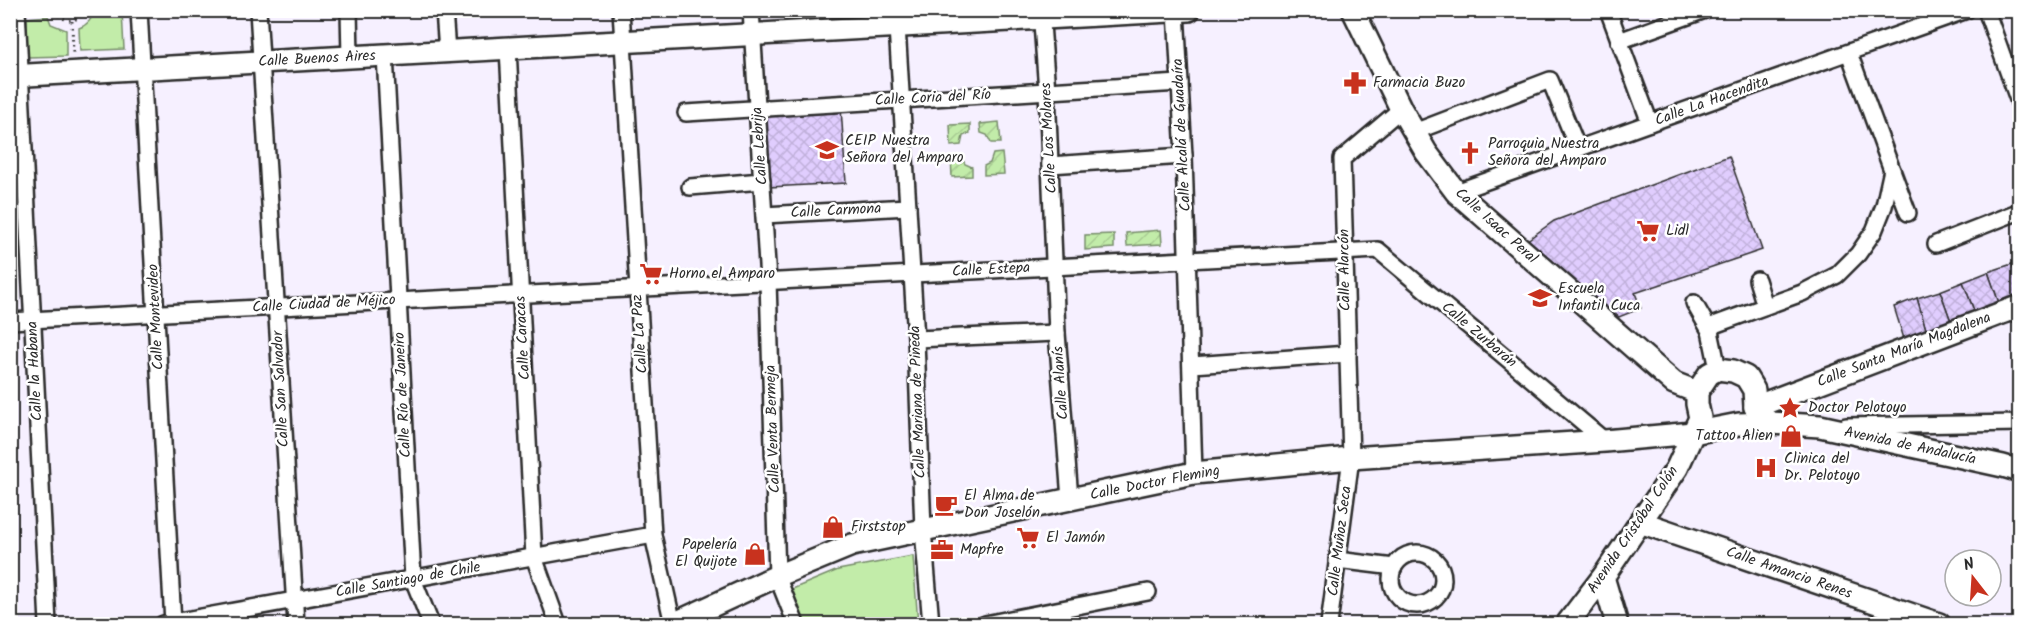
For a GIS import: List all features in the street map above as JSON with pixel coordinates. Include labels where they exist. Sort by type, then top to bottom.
[{"type":"main road","name":"Calle Isaac Peral","points":[[1353,10],[1414,132],[1456,192],[1674,383],[1697,392]]},
{"type":"main road","name":"Calle Buenos Aires","points":[[15,75],[752,35],[896,19],[1183,11]]},
{"type":"main road","name":"Calle Santa María Magdalena","points":[[1755,407],[2019,306]]},
{"type":"main road","points":[[1697,392],[1710,374],[1718,369],[1733,371],[1746,377],[1754,390],[1755,407],[1761,416],[1771,423]]},
{"type":"main road","name":"Avenida Cristóbal Colón","points":[[1568,624],[1677,468],[1700,418],[1697,392]]},
{"type":"main road","name":"Avenida de Andalucía","points":[[1693,433],[1739,424],[1820,426],[2019,471]]},
{"type":"main road","name":"Calle Doctor Fleming","points":[[673,624],[777,576],[852,545],[1194,473],[1351,458],[1693,433]]},
{"type":"main road","name":"Calle Amancio Renes","points":[[1640,522],[1939,624]]},
{"type":"main road","points":[[1603,577],[1617,624]]},
{"type":"street","name":"Calle la Habana","points":[[17,10],[15,75],[32,319],[48,624]]},
{"type":"street","name":"Calle Montevideo","points":[[139,10],[168,624]]},
{"type":"street","name":"Calle San Salvador","points":[[258,10],[296,624]]},
{"type":"street","points":[[349,10],[350,57]]},
{"type":"street","points":[[444,10],[447,52]]},
{"type":"street","name":"Calle La Paz","points":[[621,10],[653,535],[673,624]]},
{"type":"street","name":"Calle Lebrija","points":[[751,10],[768,281]]},
{"type":"street","points":[[1608,10],[1650,123]]},
{"type":"street","points":[[1619,41],[1705,10]]},
{"type":"street","name":"Calle La Hacendita","points":[[1456,192],[1967,10]]},
{"type":"street","points":[[1986,10],[2019,105]]},
{"type":"street","name":"Calle Alcalá de Guadaíra","points":[[1183,11],[1180,83],[1192,365],[1194,473]]},
{"type":"street","name":"Calle Los Molares","points":[[1041,15],[1056,266]]},
{"type":"street","name":"Calle Mariana de Pineda","points":[[896,19],[916,339],[923,530],[931,624]]},
{"type":"street","name":"Calle Caracas","points":[[508,48],[534,557],[558,624]]},
{"type":"street","points":[[1849,52],[1908,213]]},
{"type":"street","name":"Calle Río de Janeiro","points":[[385,55],[413,579],[431,624]]},
{"type":"street","points":[[1414,132],[1550,80],[1578,149]]},
{"type":"street","name":"Calle Coria del Río","points":[[686,113],[1180,83]]},
{"type":"street","name":"Calle Alarcón","points":[[1351,458],[1342,159],[1401,109]]},
{"type":"street","points":[[1050,165],[1184,156]]},
{"type":"street","points":[[1710,332],[1714,325],[1821,284],[1838,275],[1858,254],[1874,231],[1881,214],[1892,170]]},
{"type":"street","points":[[690,186],[762,181]]},
{"type":"street","name":"Calle Carmona","points":[[764,215],[908,207]]},
{"type":"street","points":[[1936,244],[2019,211]]},
{"type":"street","name":"Calle Zurbarán","points":[[1345,251],[1378,250],[1605,441]]},
{"type":"street","name":"Calle Estepa","points":[[637,288],[1345,251]]},
{"type":"street","name":"Calle Alanís","points":[[1056,266],[1058,333],[1070,499]]},
{"type":"street","points":[[1757,280],[1765,306]]},
{"type":"street","name":"Calle Venta Bermeja","points":[[768,281],[777,576],[796,624]]},
{"type":"street","name":"Calle Ciudad de Méjico","points":[[10,321],[637,288]]},
{"type":"street","points":[[1694,303],[1710,332],[1718,369]]},
{"type":"street","points":[[916,339],[1058,333]]},
{"type":"street","points":[[1192,365],[1348,354]]},
{"type":"street","points":[[1820,426],[2019,423]]},
{"type":"street","name":"Calle Muñoz Seca","points":[[1329,624],[1351,458]]},
{"type":"street","name":"Calle Santiago de Chile","points":[[168,624],[653,535]]},
{"type":"street","points":[[1338,560],[1394,567]]},
{"type":"street","points":[[985,624],[1148,592]]},
{"type":"path","points":[[55,10],[61,18],[72,21],[81,17],[86,10]]},
{"type":"path","points":[[72,21],[74,72]]},
{"type":"green space","points":[[95,11],[122,11],[124,49],[80,51],[79,28],[91,19]]},
{"type":"green space","points":[[48,16],[51,24],[66,30],[66,56],[27,57],[27,18]]},
{"type":"green space","points":[[999,122],[1001,143],[991,143],[987,135],[981,133],[980,124]]},
{"type":"green space","points":[[970,124],[970,133],[963,136],[961,145],[951,146],[950,125]]},
{"type":"green space","points":[[1002,153],[1004,174],[984,175],[984,166],[990,163],[993,154]]},
{"type":"green space","points":[[961,156],[965,164],[972,167],[972,176],[952,177],[951,157]]},
{"type":"green space","points":[[1161,230],[1162,244],[1127,246],[1126,233]]},
{"type":"green space","points":[[1114,234],[1114,248],[1085,250],[1085,235]]},
{"type":"green space","points":[[913,556],[918,624],[804,624],[790,590],[838,570]]},
{"type":"building","points":[[841,108],[846,183],[769,187],[763,113]]},
{"type":"building","name":"Lidl","points":[[1729,156],[1762,250],[1635,293],[1641,308],[1619,317],[1526,241],[1554,221]]},
{"type":"building","points":[[2020,260],[2020,285],[2012,264]]},
{"type":"building","points":[[2012,264],[2020,285],[2020,299],[2000,306],[1988,272]]},
{"type":"building","points":[[1988,272],[2000,306],[1976,316],[1963,282]]},
{"type":"building","points":[[1963,282],[1976,316],[1952,324],[1940,291]]},
{"type":"building","points":[[1940,291],[1952,324],[1927,333],[1917,298]]},
{"type":"building","points":[[1917,298],[1927,333],[1905,342],[1894,307]]},
{"type":"building","points":[[1133,618],[1134,624],[1099,624]]},
{"type":"place","name":"Farmacia Buzo","points":[[1355,83]]},
{"type":"place","name":"CEIP Nuestra Señora del Amparo","points":[[827,150]]},
{"type":"place","name":"Parroquia Nuestra Señora del Amparo","points":[[1470,153]]},
{"type":"place","name":"Lidl","points":[[1648,231]]},
{"type":"place","name":"Horno el Amparo","points":[[651,274]]},
{"type":"place","name":"Escuela Infantil Cuca","points":[[1540,298]]},
{"type":"place","name":"Doctor Pelotoyo","points":[[1790,408]]},
{"type":"place","name":"Tattoo Alien","points":[[1791,436]]},
{"type":"place","name":"Clinica del Dr. Pelotoyo","points":[[1766,468]]},
{"type":"place","name":"El Alma de Don Joselón","points":[[946,505]]},
{"type":"place","name":"Firststop","points":[[833,527]]},
{"type":"place","name":"El Jamón","points":[[1028,538]]},
{"type":"place","name":"Mapfre","points":[[942,550]]},
{"type":"place","name":"Papelería El Quijote","points":[[755,554]]}]
